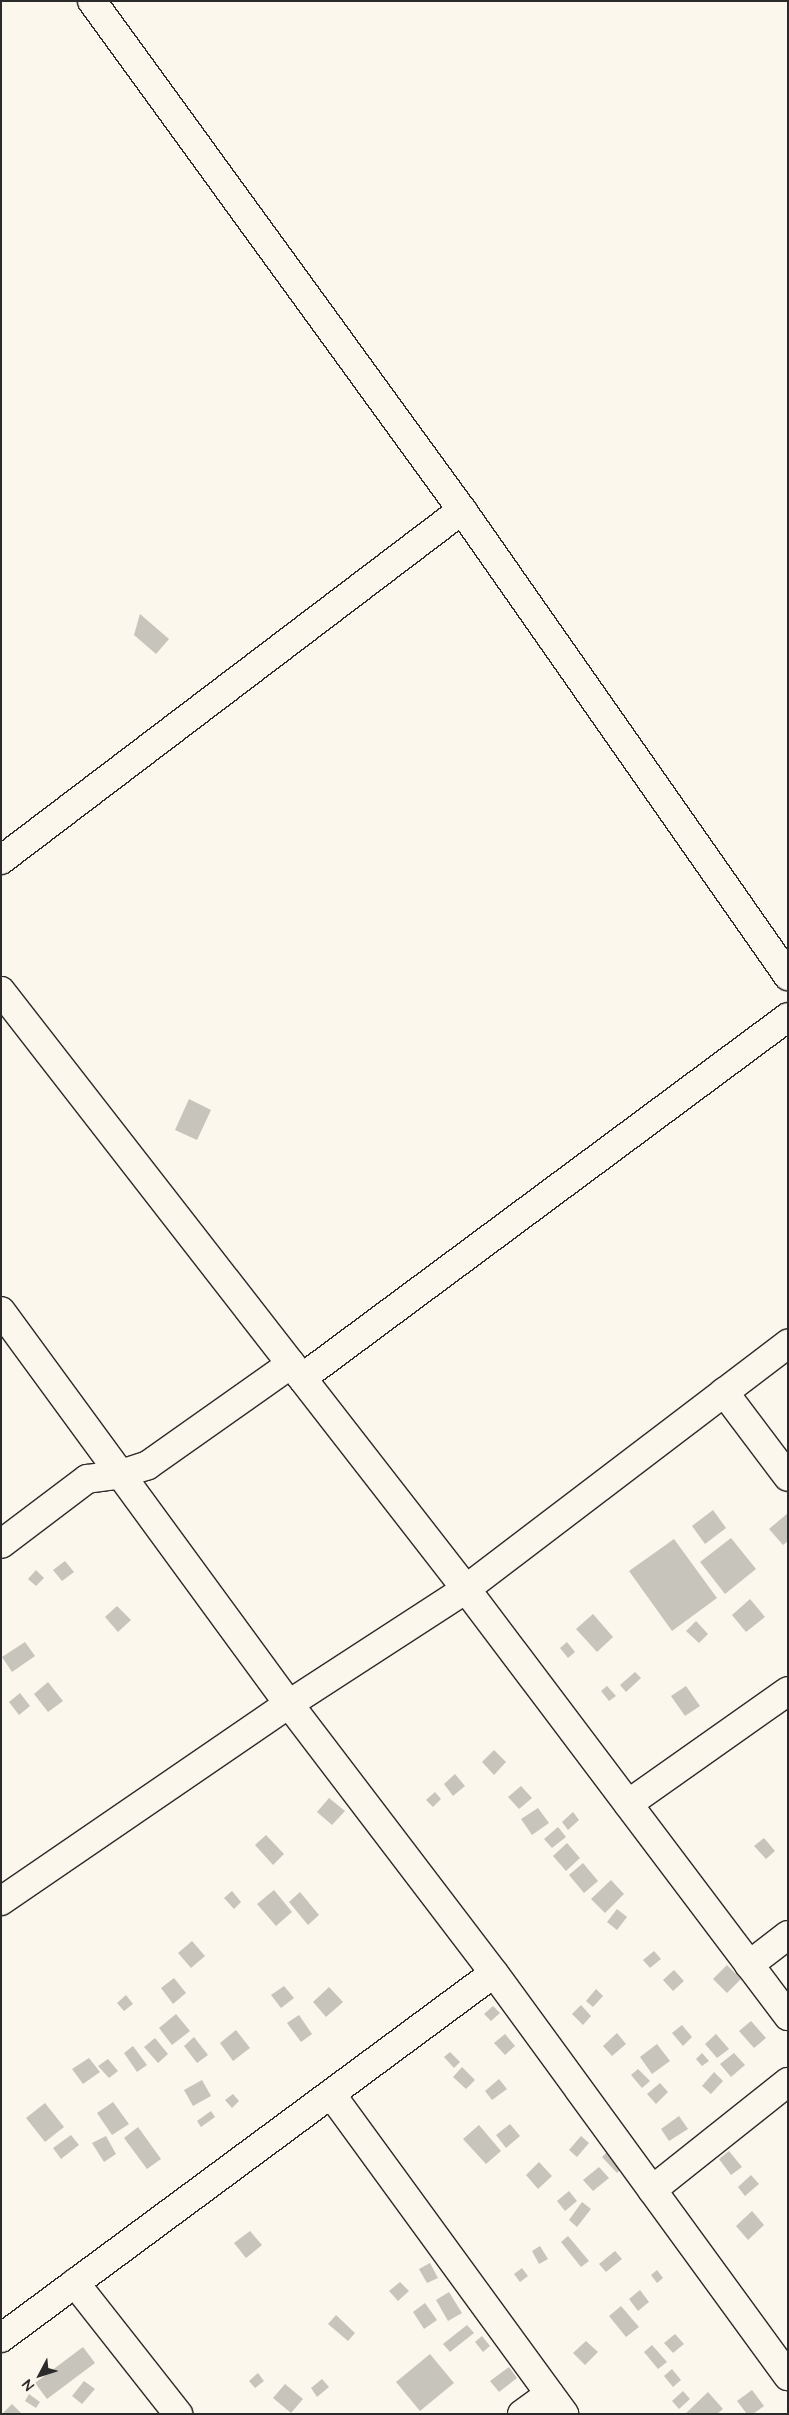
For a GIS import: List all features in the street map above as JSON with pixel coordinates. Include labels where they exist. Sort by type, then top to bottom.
[{"type":"street","points":[[92,1],[462,510],[788,976]]},
{"type":"street","points":[[1,860],[462,510]]},
{"type":"street","points":[[1,992],[466,1589],[788,2016]]},
{"type":"street","points":[[1,1544],[88,1479],[121,1474],[148,1465],[296,1371],[788,1017]]},
{"type":"street","points":[[1,1311],[289,1704],[494,1973],[788,2376]]},
{"type":"street","points":[[1,1901],[289,1704],[466,1589],[788,1344]]},
{"type":"street","points":[[724,1392],[788,1477]]},
{"type":"street","points":[[628,1804],[788,1691]]},
{"type":"street","points":[[749,1965],[788,1935]]},
{"type":"street","points":[[1,2338],[494,1973]]},
{"type":"street","points":[[652,2190],[788,2082]]},
{"type":"street","points":[[331,2094],[557,2404],[522,2414]]},
{"type":"street","points":[[75,2283],[178,2414]]},
{"type":"building","points":[[140,614],[169,639],[156,654],[134,635]]},
{"type":"building","points":[[189,1099],[211,1110],[197,1140],[175,1130]]},
{"type":"building","points":[[713,1510],[726,1528],[705,1544],[692,1526]]},
{"type":"building","points":[[788,1513],[788,1541],[783,1545],[769,1529]]},
{"type":"building","points":[[731,1538],[756,1569],[725,1594],[700,1562]]},
{"type":"building","points":[[674,1539],[717,1598],[672,1631],[629,1571]]},
{"type":"building","points":[[65,1561],[74,1572],[62,1581],[53,1570]]},
{"type":"building","points":[[36,1570],[44,1578],[36,1586],[28,1579]]},
{"type":"building","points":[[750,1599],[765,1617],[746,1632],[732,1615]]},
{"type":"building","points":[[117,1606],[131,1620],[118,1632],[105,1617]]},
{"type":"building","points":[[593,1614],[613,1637],[597,1652],[576,1629]]},
{"type":"building","points":[[696,1621],[708,1634],[699,1643],[686,1631]]},
{"type":"building","points":[[25,1642],[35,1656],[12,1672],[2,1657]]},
{"type":"building","points":[[567,1642],[575,1652],[568,1658],[560,1648]]},
{"type":"building","points":[[635,1672],[641,1678],[626,1692],[620,1685]]},
{"type":"building","points":[[48,1682],[63,1701],[48,1712],[34,1694]]},
{"type":"building","points":[[607,1686],[616,1696],[609,1701],[601,1691]]},
{"type":"building","points":[[686,1686],[700,1706],[685,1716],[671,1696]]},
{"type":"building","points":[[20,1693],[30,1706],[19,1715],[9,1702]]},
{"type":"building","points":[[494,1750],[506,1762],[494,1775],[482,1762]]},
{"type":"building","points":[[455,1774],[465,1786],[453,1796],[444,1784]]},
{"type":"building","points":[[521,1786],[532,1798],[519,1809],[508,1797]]},
{"type":"building","points":[[435,1792],[441,1799],[433,1807],[426,1800]]},
{"type":"building","points":[[329,1798],[345,1811],[332,1825],[317,1812]]},
{"type":"building","points":[[538,1808],[549,1823],[532,1835],[521,1819]]},
{"type":"building","points":[[573,1812],[579,1820],[568,1830],[562,1822]]},
{"type":"building","points":[[558,1827],[566,1837],[552,1848],[544,1839]]},
{"type":"building","points":[[266,1835],[284,1854],[273,1865],[255,1845]]},
{"type":"building","points":[[764,1838],[775,1851],[766,1859],[754,1846]]},
{"type":"building","points":[[567,1843],[580,1858],[566,1871],[553,1856]]},
{"type":"building","points":[[583,1863],[598,1881],[584,1893],[569,1875]]},
{"type":"building","points":[[611,1880],[624,1894],[605,1913],[591,1899]]},
{"type":"building","points":[[274,1890],[292,1912],[276,1926],[257,1904]]},
{"type":"building","points":[[232,1891],[241,1902],[234,1909],[224,1898]]},
{"type":"building","points":[[300,1892],[319,1915],[308,1925],[289,1902]]},
{"type":"building","points":[[617,1909],[627,1917],[617,1930],[607,1922]]},
{"type":"building","points":[[192,1941],[205,1956],[191,1968],[178,1953]]},
{"type":"building","points":[[654,1951],[661,1959],[650,1968],[643,1960]]},
{"type":"building","points":[[727,1965],[741,1979],[727,1993],[713,1979]]},
{"type":"building","points":[[674,1970],[684,1981],[673,1991],[663,1980]]},
{"type":"building","points":[[174,1978],[186,1993],[173,2004],[161,1988]]},
{"type":"building","points":[[284,1986],[294,1998],[281,2008],[271,1995]]},
{"type":"building","points":[[329,1987],[343,2002],[326,2017],[313,2002]]},
{"type":"building","points":[[596,1989],[603,1996],[593,2007],[586,2001]]},
{"type":"building","points":[[126,1995],[133,2004],[124,2011],[117,2003]]},
{"type":"building","points":[[581,2005],[591,2016],[583,2025],[572,2014]]},
{"type":"building","points":[[493,2006],[500,2013],[491,2021],[484,2014]]},
{"type":"building","points":[[176,2014],[190,2031],[172,2045],[159,2028]]},
{"type":"building","points":[[299,2015],[312,2034],[301,2042],[287,2023]]},
{"type":"building","points":[[751,2021],[766,2038],[754,2048],[739,2031]]},
{"type":"building","points":[[682,2025],[692,2037],[683,2046],[672,2033]]},
{"type":"building","points":[[236,2030],[250,2048],[233,2061],[220,2043]]},
{"type":"building","points":[[617,2033],[626,2044],[612,2056],[603,2046]]},
{"type":"building","points":[[505,2034],[515,2046],[505,2055],[494,2043]]},
{"type":"building","points":[[716,2034],[729,2049],[717,2058],[705,2044]]},
{"type":"building","points":[[194,2037],[208,2055],[197,2063],[184,2046]]},
{"type":"building","points":[[155,2038],[168,2054],[158,2063],[144,2047]]},
{"type":"building","points":[[657,2044],[670,2061],[652,2074],[640,2057]]},
{"type":"building","points":[[133,2046],[147,2065],[137,2072],[124,2053]]},
{"type":"building","points":[[450,2052],[460,2062],[454,2068],[444,2057]]},
{"type":"building","points":[[702,2053],[709,2061],[702,2066],[696,2059]]},
{"type":"building","points":[[734,2053],[745,2065],[731,2077],[720,2064]]},
{"type":"building","points":[[89,2058],[100,2072],[83,2084],[72,2069]]},
{"type":"building","points":[[108,2059],[118,2071],[109,2078],[98,2066]]},
{"type":"building","points":[[462,2067],[475,2080],[466,2089],[453,2077]]},
{"type":"building","points":[[638,2069],[650,2081],[642,2088],[631,2075]]},
{"type":"building","points":[[714,2072],[723,2081],[711,2094],[702,2086]]},
{"type":"building","points":[[499,2079],[507,2089],[492,2100],[485,2091]]},
{"type":"building","points":[[202,2080],[211,2096],[193,2106],[184,2090]]},
{"type":"building","points":[[660,2083],[668,2092],[656,2104],[647,2094]]},
{"type":"building","points":[[233,2094],[239,2101],[232,2108],[225,2100]]},
{"type":"building","points":[[113,2102],[129,2124],[112,2135],[97,2113]]},
{"type":"building","points":[[45,2103],[64,2127],[45,2142],[26,2118]]},
{"type":"building","points":[[211,2111],[215,2117],[201,2127],[197,2121]]},
{"type":"building","points":[[679,2116],[688,2129],[669,2141],[661,2129]]},
{"type":"building","points":[[510,2124],[520,2136],[506,2148],[496,2135]]},
{"type":"building","points":[[479,2125],[501,2151],[486,2164],[463,2139]]},
{"type":"building","points":[[138,2127],[161,2159],[147,2169],[124,2138]]},
{"type":"building","points":[[71,2135],[79,2145],[61,2159],[53,2148]]},
{"type":"building","points":[[106,2136],[116,2154],[104,2162],[92,2143]]},
{"type":"building","points":[[581,2136],[589,2143],[577,2157],[569,2150]]},
{"type":"building","points":[[611,2148],[626,2164],[617,2173],[602,2157]]},
{"type":"building","points":[[729,2151],[742,2167],[731,2175],[719,2159]]},
{"type":"building","points":[[539,2162],[552,2176],[538,2189],[526,2175]]},
{"type":"building","points":[[599,2167],[609,2178],[593,2191],[583,2180]]},
{"type":"building","points":[[751,2175],[759,2184],[745,2196],[738,2187]]},
{"type":"building","points":[[569,2191],[577,2201],[565,2211],[557,2201]]},
{"type":"building","points":[[582,2202],[591,2209],[577,2227],[569,2220]]},
{"type":"building","points":[[752,2211],[764,2225],[748,2240],[736,2226]]},
{"type":"building","points":[[250,2231],[262,2245],[246,2258],[234,2243]]},
{"type":"building","points":[[568,2236],[589,2261],[581,2267],[561,2242]]},
{"type":"building","points":[[540,2246],[548,2259],[539,2264],[532,2251]]},
{"type":"building","points":[[615,2251],[622,2259],[606,2272],[599,2264]]},
{"type":"building","points":[[430,2263],[438,2278],[427,2283],[419,2269]]},
{"type":"building","points":[[522,2268],[528,2276],[520,2282],[514,2274]]},
{"type":"building","points":[[657,2270],[663,2278],[657,2283],[651,2275]]},
{"type":"building","points":[[400,2282],[409,2291],[398,2301],[389,2291]]},
{"type":"building","points":[[640,2290],[649,2302],[638,2311],[629,2299]]},
{"type":"building","points":[[449,2292],[462,2313],[448,2321],[436,2300]]},
{"type":"building","points":[[425,2303],[437,2320],[424,2329],[413,2312]]},
{"type":"building","points":[[621,2306],[639,2327],[626,2337],[609,2316]]},
{"type":"building","points":[[336,2315],[355,2333],[348,2341],[328,2324]]},
{"type":"building","points":[[467,2325],[474,2333],[450,2352],[443,2344]]},
{"type":"building","points":[[675,2334],[684,2344],[673,2353],[664,2343]]},
{"type":"building","points":[[482,2336],[490,2346],[483,2352],[475,2342]]},
{"type":"building","points":[[586,2341],[598,2352],[585,2365],[573,2353]]},
{"type":"building","points":[[652,2345],[667,2362],[658,2369],[644,2352]]},
{"type":"building","points":[[83,2347],[95,2363],[47,2399],[35,2383]]},
{"type":"building","points":[[430,2354],[454,2383],[420,2411],[396,2382]]},
{"type":"building","points":[[509,2367],[517,2378],[499,2392],[490,2381]]},
{"type":"building","points":[[672,2369],[681,2380],[673,2387],[664,2376]]},
{"type":"building","points":[[258,2373],[264,2381],[255,2388],[249,2381]]},
{"type":"building","points":[[322,2379],[329,2387],[317,2397],[311,2388]]},
{"type":"building","points":[[84,2381],[95,2389],[82,2404],[72,2396]]},
{"type":"building","points":[[285,2384],[303,2399],[291,2413],[273,2398]]},
{"type":"building","points":[[752,2390],[764,2406],[753,2414],[747,2414],[737,2401]]},
{"type":"building","points":[[683,2391],[690,2399],[679,2409],[672,2401]]},
{"type":"building","points":[[708,2392],[723,2409],[717,2414],[685,2414]]},
{"type":"building","points":[[29,2394],[40,2402],[36,2408],[25,2401]]},
{"type":"building","points":[[12,2404],[22,2414],[2,2414]]}]
